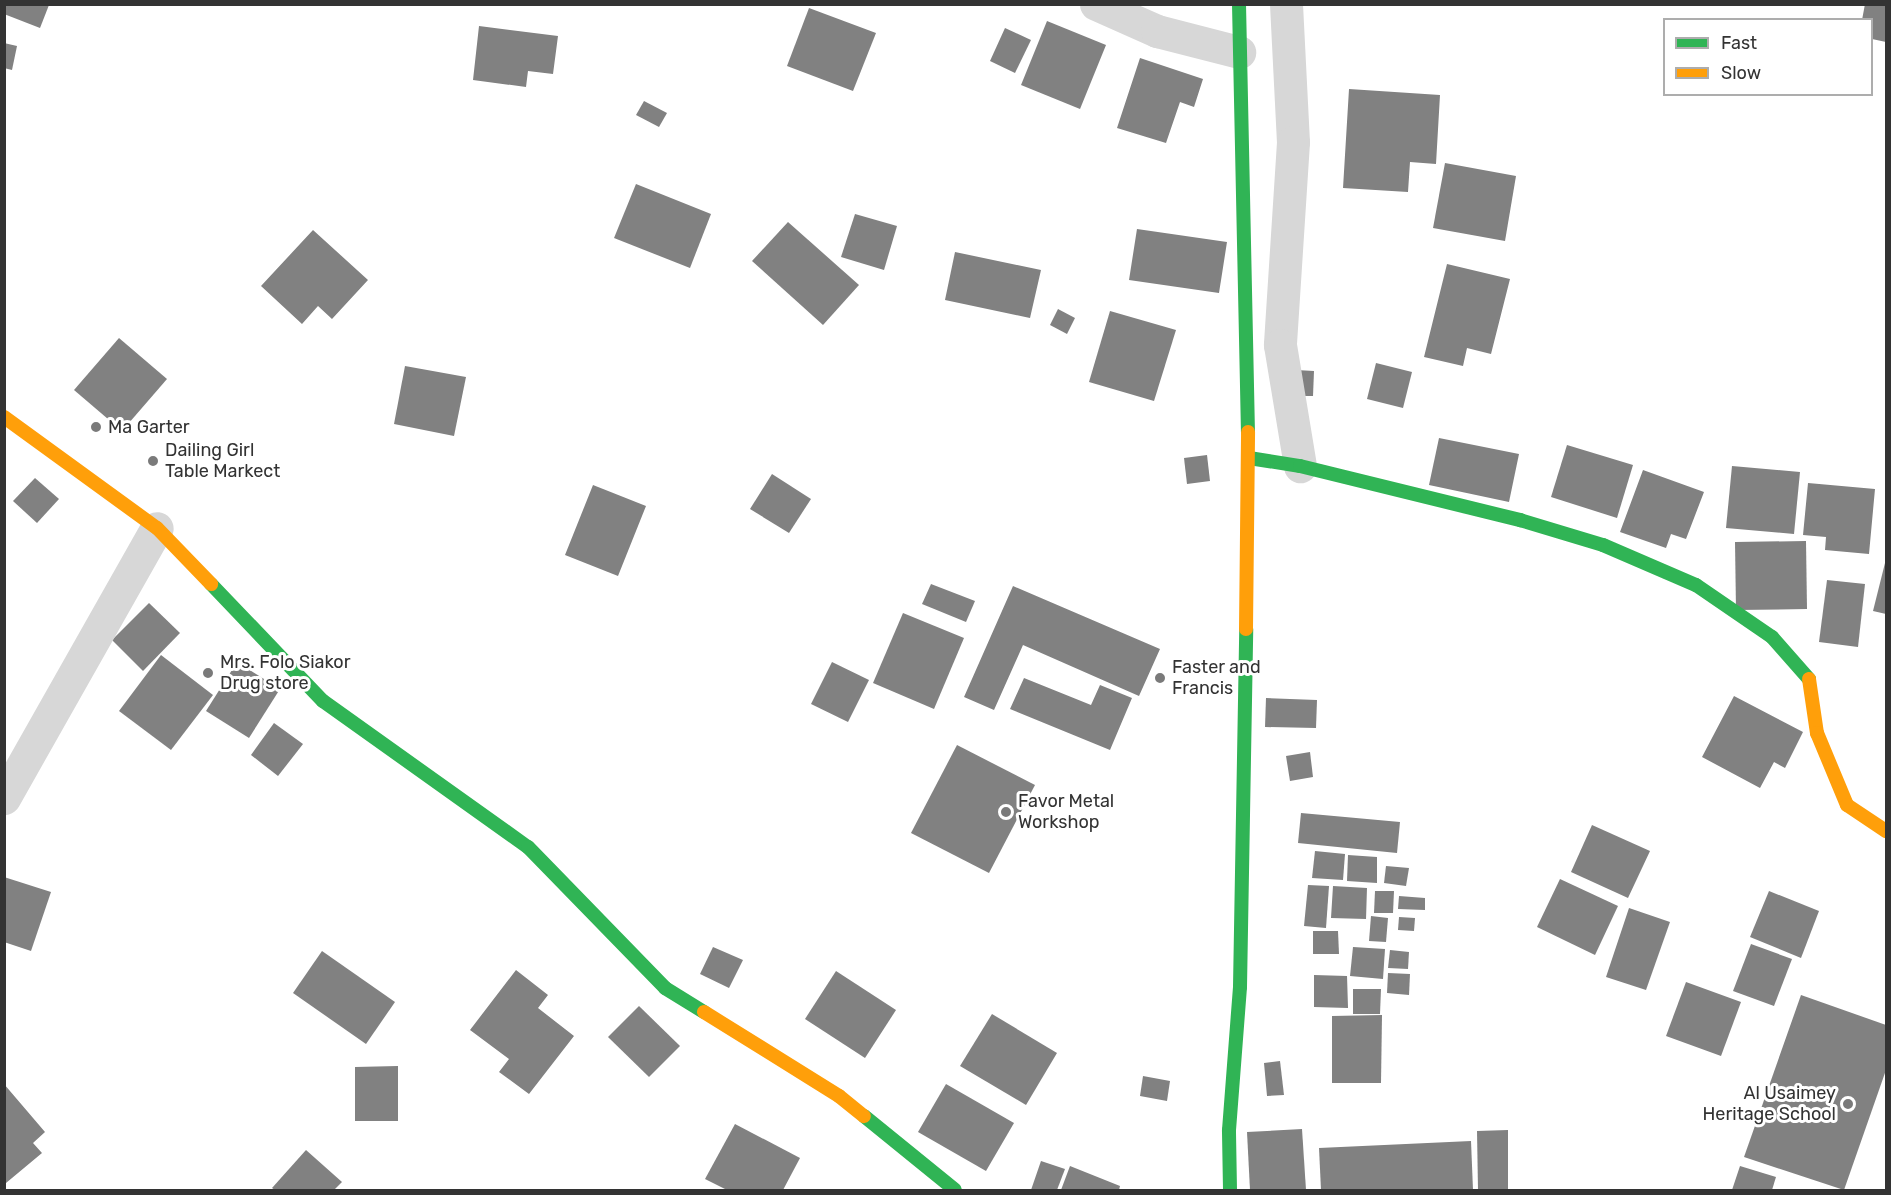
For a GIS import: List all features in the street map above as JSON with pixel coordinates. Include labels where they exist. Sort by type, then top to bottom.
[{"type":"street","points":[[1096,4],[1157,31],[1239,52]]},
{"type":"street","points":[[1230,1191],[1228,1130],[1240,987],[1249,458],[1239,4]]},
{"type":"street","points":[[1286,4],[1293,142],[1280,345],[1300,466]]},
{"type":"street","points":[[4,417],[157,528],[323,702],[528,847],[665,988],[839,1096],[955,1191]]},
{"type":"street","points":[[1249,458],[1300,466],[1603,545],[1696,585],[1772,637],[1809,676],[1817,733],[1847,805],[1887,831]]},
{"type":"street","points":[[4,798],[157,528]]},
{"type":"building","points":[[1865,4],[1886,4],[1886,42],[1873,39],[1873,18],[1862,18]]},
{"type":"building","points":[[4,5],[49,5],[40,28],[4,14]]},
{"type":"building","points":[[809,8],[876,33],[853,91],[787,66]]},
{"type":"building","points":[[1047,21],[1106,45],[1080,109],[1021,85]]},
{"type":"building","points":[[479,26],[558,36],[553,74],[528,71],[526,87],[473,80]]},
{"type":"building","points":[[1005,28],[1031,40],[1015,73],[990,61]]},
{"type":"building","points":[[4,43],[17,46],[12,70],[4,68]]},
{"type":"building","points":[[1140,58],[1203,79],[1194,107],[1180,102],[1166,143],[1117,128]]},
{"type":"building","points":[[1349,89],[1440,95],[1436,164],[1410,162],[1408,192],[1343,188]]},
{"type":"building","points":[[644,101],[667,113],[659,127],[636,115]]},
{"type":"building","points":[[1445,163],[1516,176],[1505,241],[1433,228]]},
{"type":"building","points":[[636,184],[711,214],[690,268],[614,238]]},
{"type":"building","points":[[855,214],[897,226],[884,270],[841,257]]},
{"type":"building","points":[[788,222],[859,285],[823,325],[752,261]]},
{"type":"building","points":[[1137,229],[1227,242],[1219,293],[1129,280]]},
{"type":"building","points":[[313,230],[368,280],[332,319],[318,306],[302,324],[261,286]]},
{"type":"building","points":[[955,252],[1041,270],[1030,318],[945,300]]},
{"type":"building","points":[[1447,264],[1510,279],[1491,354],[1467,348],[1463,366],[1424,357]]},
{"type":"building","points":[[1058,309],[1075,318],[1067,334],[1050,325]]},
{"type":"building","points":[[1110,311],[1176,330],[1154,401],[1089,382]]},
{"type":"building","points":[[119,338],[167,379],[122,431],[74,390]]},
{"type":"building","points":[[1376,363],[1412,372],[1403,408],[1367,399]]},
{"type":"building","points":[[405,366],[466,377],[454,436],[394,424]]},
{"type":"building","points":[[1296,370],[1314,371],[1313,396],[1295,396]]},
{"type":"building","points":[[1439,438],[1519,454],[1509,502],[1429,485]]},
{"type":"building","points":[[1567,445],[1633,465],[1617,518],[1551,497]]},
{"type":"building","points":[[1207,455],[1210,481],[1187,484],[1184,458]]},
{"type":"building","points":[[1732,466],[1800,472],[1794,534],[1726,528]]},
{"type":"building","points":[[1643,470],[1704,492],[1686,539],[1671,534],[1666,548],[1620,532]]},
{"type":"building","points":[[772,474],[811,499],[789,533],[750,509]]},
{"type":"building","points":[[35,478],[59,499],[37,523],[13,501]]},
{"type":"building","points":[[1808,483],[1875,489],[1869,554],[1825,550],[1826,537],[1803,535]]},
{"type":"building","points":[[593,485],[646,506],[618,576],[565,555]]},
{"type":"building","points":[[1806,541],[1807,609],[1736,610],[1735,542]]},
{"type":"building","points":[[1886,559],[1886,614],[1873,611]]},
{"type":"building","points":[[1827,580],[1865,584],[1858,647],[1819,642]]},
{"type":"building","points":[[931,584],[975,601],[966,622],[922,604]]},
{"type":"building","points":[[1013,586],[1160,649],[1139,696],[1023,645],[994,710],[964,697]]},
{"type":"building","points":[[149,603],[180,633],[143,671],[112,640]]},
{"type":"building","points":[[903,613],[964,638],[934,709],[873,683]]},
{"type":"building","points":[[161,655],[213,695],[171,750],[119,711]]},
{"type":"building","points":[[237,662],[280,689],[249,738],[206,711]]},
{"type":"building","points":[[832,662],[869,680],[848,722],[811,704]]},
{"type":"building","points":[[1024,678],[1091,705],[1100,685],[1132,698],[1110,750],[1010,709]]},
{"type":"building","points":[[1734,696],[1803,732],[1785,768],[1774,762],[1760,788],[1702,757]]},
{"type":"building","points":[[1266,698],[1317,700],[1316,728],[1265,727]]},
{"type":"building","points":[[274,723],[303,744],[278,776],[251,755]]},
{"type":"building","points":[[957,745],[1035,785],[989,873],[911,833]]},
{"type":"building","points":[[1310,752],[1313,777],[1290,781],[1286,756]]},
{"type":"building","points":[[1301,813],[1400,822],[1397,853],[1298,843]]},
{"type":"building","points":[[1592,825],[1650,851],[1628,898],[1571,872]]},
{"type":"building","points":[[1315,851],[1345,854],[1343,880],[1312,878]]},
{"type":"building","points":[[1348,855],[1377,857],[1377,883],[1347,881]]},
{"type":"building","points":[[1386,866],[1409,868],[1406,886],[1384,883]]},
{"type":"building","points":[[4,877],[51,892],[31,951],[4,942]]},
{"type":"building","points":[[1560,879],[1618,906],[1595,955],[1537,927]]},
{"type":"building","points":[[1308,885],[1329,886],[1326,928],[1304,926]]},
{"type":"building","points":[[1333,886],[1367,888],[1366,919],[1331,918]]},
{"type":"building","points":[[1375,891],[1394,891],[1393,913],[1374,913]]},
{"type":"building","points":[[1769,891],[1819,911],[1801,958],[1750,937]]},
{"type":"building","points":[[1399,896],[1425,898],[1425,910],[1398,909]]},
{"type":"building","points":[[1629,908],[1670,922],[1646,990],[1606,977]]},
{"type":"building","points":[[1371,916],[1388,918],[1386,942],[1369,941]]},
{"type":"building","points":[[1399,917],[1415,918],[1414,931],[1398,930]]},
{"type":"building","points":[[1313,931],[1338,931],[1339,954],[1313,954]]},
{"type":"building","points":[[1751,944],[1792,959],[1774,1006],[1733,991]]},
{"type":"building","points":[[713,947],[743,960],[729,988],[700,974]]},
{"type":"building","points":[[1353,947],[1385,949],[1383,979],[1350,976]]},
{"type":"building","points":[[1390,950],[1409,952],[1408,969],[1388,968]]},
{"type":"building","points":[[322,951],[395,1002],[366,1044],[293,993]]},
{"type":"building","points":[[516,970],[548,995],[538,1008],[574,1036],[529,1094],[499,1072],[509,1059],[470,1030]]},
{"type":"building","points":[[836,971],[896,1010],[865,1058],[805,1019]]},
{"type":"building","points":[[1388,973],[1410,974],[1409,995],[1387,993]]},
{"type":"building","points":[[1314,975],[1347,976],[1348,1008],[1314,1007]]},
{"type":"building","points":[[1686,982],[1741,1002],[1721,1056],[1666,1036]]},
{"type":"building","points":[[1353,989],[1381,989],[1380,1014],[1353,1014]]},
{"type":"building","name":"Al Usaimey Heritage School","points":[[1801,995],[1886,1025],[1886,1070],[1844,1190],[1744,1157]]},
{"type":"building","points":[[639,1006],[680,1046],[649,1077],[608,1037]]},
{"type":"building","points":[[992,1014],[1057,1053],[1026,1105],[960,1066]]},
{"type":"building","points":[[1382,1015],[1381,1083],[1332,1083],[1332,1016]]},
{"type":"building","points":[[1280,1061],[1284,1095],[1267,1096],[1264,1063]]},
{"type":"building","points":[[398,1066],[398,1121],[355,1121],[355,1067]]},
{"type":"building","points":[[1143,1076],[1170,1081],[1167,1101],[1140,1096]]},
{"type":"building","points":[[4,1084],[45,1132],[33,1143],[42,1153],[6,1183]]},
{"type":"building","points":[[946,1084],[1014,1123],[986,1171],[918,1132]]},
{"type":"building","points":[[735,1124],[800,1158],[783,1190],[727,1190],[705,1179]]},
{"type":"building","points":[[1302,1129],[1306,1190],[1250,1190],[1247,1132]]},
{"type":"building","points":[[1508,1130],[1508,1190],[1478,1190],[1477,1131]]},
{"type":"building","points":[[1471,1141],[1473,1190],[1321,1190],[1319,1148]]},
{"type":"building","points":[[306,1150],[342,1182],[334,1190],[275,1190],[272,1188]]},
{"type":"building","points":[[1041,1161],[1065,1169],[1057,1190],[1031,1190]]},
{"type":"building","points":[[1070,1166],[1120,1186],[1119,1190],[1061,1190]]},
{"type":"building","points":[[1740,1166],[1776,1177],[1772,1190],[1732,1190]]},
{"type":"traffic: fast","points":[[1239,4],[1248,432]]},
{"type":"traffic: fast","points":[[1249,458],[1300,466],[1520,520],[1603,545],[1696,585],[1772,637],[1809,679]]},
{"type":"traffic: fast","points":[[211,584],[323,701],[528,847],[665,988],[704,1012]]},
{"type":"traffic: fast","points":[[1230,1190],[1229,1130],[1240,987],[1246,629]]},
{"type":"traffic: fast","points":[[864,1116],[955,1190]]},
{"type":"traffic: slow","points":[[4,417],[157,528],[211,584]]},
{"type":"traffic: slow","points":[[1246,629],[1248,432]]},
{"type":"traffic: slow","points":[[1809,679],[1817,733],[1847,805],[1886,831]]},
{"type":"traffic: slow","points":[[704,1012],[839,1096],[864,1116]]},
{"type":"place","name":"Ma Garter","points":[[96,427]]},
{"type":"place","name":"Dailing Girl Table Markect","points":[[153,461]]},
{"type":"place","name":"Mrs. Folo Siakor Drug store","points":[[208,673]]},
{"type":"place","name":"Faster and Francis","points":[[1160,678]]},
{"type":"place","name":"Favor Metal Workshop","points":[[1006,812]]},
{"type":"place","name":"Al Usaimey Heritage School","points":[[1848,1104]]}]
